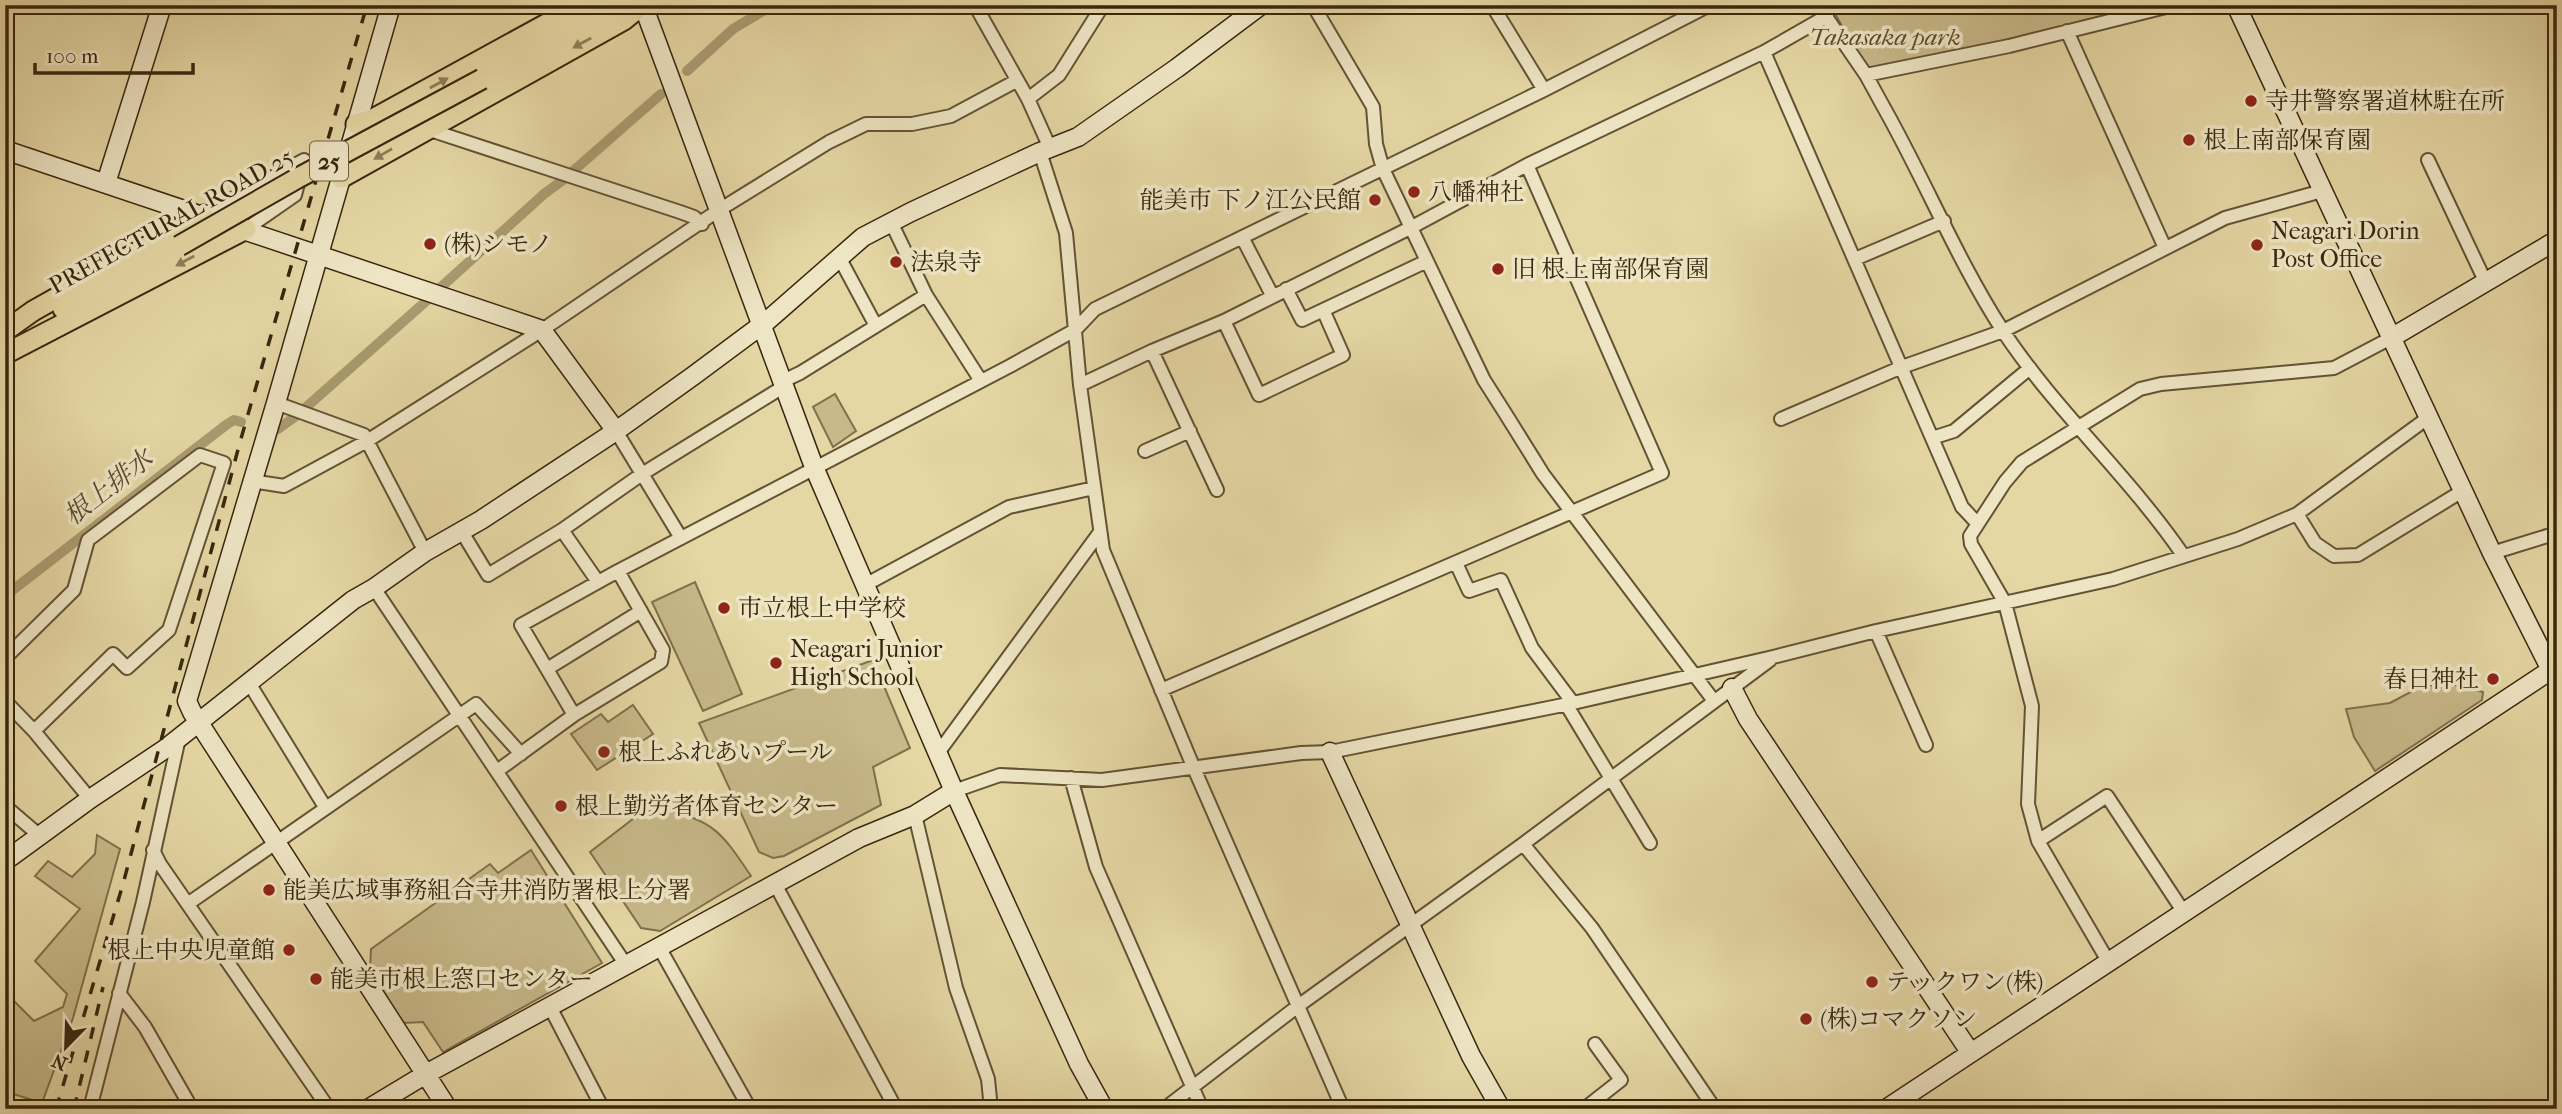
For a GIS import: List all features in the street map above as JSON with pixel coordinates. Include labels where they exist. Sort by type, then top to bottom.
[{"type":"main road","points":[[356,124],[371,120],[581,5]]},
{"type":"main road","name":"PREFECTURAL ROAD 25","points":[[5,343],[296,178],[621,5]]},
{"type":"main road","points":[[341,178],[624,20],[636,10],[637,5]]},
{"type":"main road","points":[[5,331],[33,311],[203,215]]},
{"type":"main road","points":[[5,354],[246,229]]},
{"type":"street","points":[[106,183],[162,5]]},
{"type":"street","points":[[391,5],[187,701],[275,843],[448,1109]]},
{"type":"street","points":[[643,5],[814,467],[954,790],[1079,1064],[1104,1109]]},
{"type":"street","points":[[975,5],[1028,99],[1045,150],[1066,233],[1080,384],[1103,550],[1193,766],[1343,1109]]},
{"type":"street","points":[[1028,99],[1059,75],[1103,5]]},
{"type":"street","points":[[5,861],[199,723],[353,600],[616,430],[760,325],[863,237],[1045,150],[1078,137],[1261,5]]},
{"type":"street","points":[[1312,5],[1373,107],[1383,169],[1484,380],[1543,474],[1714,701]]},
{"type":"street","points":[[1492,5],[1544,90]]},
{"type":"street","points":[[574,715],[521,625],[1075,330],[1096,309],[1544,90],[1710,5]]},
{"type":"street","points":[[1818,5],[1866,75],[2003,331],[2183,555]]},
{"type":"street","points":[[1866,75],[2009,46],[2174,5]]},
{"type":"street","points":[[1886,1109],[2183,911],[2555,672],[2492,553],[2236,5]]},
{"type":"street","points":[[1080,384],[1224,321],[1412,227],[1527,165],[1764,52],[1827,16]]},
{"type":"street","points":[[2067,31],[2165,248]]},
{"type":"street","points":[[1764,52],[1962,507],[1977,523]]},
{"type":"street","points":[[252,481],[284,486],[367,441],[542,330],[719,210],[829,142],[866,124],[912,124],[951,116],[1016,81]]},
{"type":"street","points":[[427,129],[680,212],[694,217],[702,224]]},
{"type":"street","points":[[5,150],[542,330],[616,430],[681,538]]},
{"type":"street","points":[[203,215],[304,160],[295,195],[246,229]]},
{"type":"street","points":[[2428,160],[2486,283]]},
{"type":"street","points":[[1161,690],[1662,473],[1527,165]]},
{"type":"street","points":[[1781,419],[1902,367],[2003,331],[2225,218],[2322,191]]},
{"type":"street","points":[[1855,259],[1944,221]]},
{"type":"street","points":[[891,222],[926,295],[981,381]]},
{"type":"street","points":[[1242,237],[1272,295]]},
{"type":"street","points":[[2108,961],[2038,841],[2028,804],[2032,706],[2005,603],[1970,544],[1970,536],[1977,523],[2022,463],[2140,388],[2334,368],[2391,338],[2557,240]]},
{"type":"street","points":[[839,257],[876,326]]},
{"type":"street","points":[[1286,289],[1302,320],[1324,312],[1427,261]]},
{"type":"street","points":[[462,532],[488,575],[562,530],[642,474],[926,295]]},
{"type":"street","points":[[1224,321],[1259,394],[1343,355],[1324,312]]},
{"type":"street","points":[[1152,351],[1217,490]]},
{"type":"street","points":[[1932,438],[1954,431],[2031,368]]},
{"type":"street","points":[[276,403],[364,435],[425,552]]},
{"type":"street","points":[[368,1109],[426,1074],[859,838],[915,815],[954,790],[1000,775],[1102,780],[1193,766],[1330,752],[1569,703],[2113,579],[2238,539],[2297,514],[2429,417]]},
{"type":"street","points":[[1145,451],[1190,431]]},
{"type":"street","points":[[5,658],[74,590],[88,540],[200,455],[223,463],[169,630],[127,668],[114,654],[34,731]]},
{"type":"street","points":[[865,585],[1009,507],[1094,488]]},
{"type":"street","points":[[2297,514],[2315,543],[2334,556],[2358,555],[2464,490]]},
{"type":"street","points":[[562,530],[598,582]]},
{"type":"street","points":[[938,753],[1100,532]]},
{"type":"street","points":[[2492,553],[2557,533]]},
{"type":"street","points":[[1456,563],[1469,591],[1501,580],[1532,648],[1569,703],[1650,843]]},
{"type":"street","points":[[497,771],[574,715],[661,662],[663,650],[618,571]]},
{"type":"street","points":[[374,588],[626,965]]},
{"type":"street","points":[[547,669],[641,611]]},
{"type":"street","points":[[1876,631],[1926,745]]},
{"type":"street","points":[[1164,1109],[1298,1006],[1523,844],[1773,657]]},
{"type":"street","points":[[249,683],[325,807]]},
{"type":"street","points":[[1732,688],[1748,719],[1970,1052]]},
{"type":"street","points":[[5,701],[34,731],[90,799]]},
{"type":"street","points":[[189,903],[476,704],[521,754]]},
{"type":"street","points":[[90,1109],[143,902],[179,738]]},
{"type":"street","points":[[1330,752],[1471,1056],[1501,1109]]},
{"type":"street","points":[[1071,778],[1096,867],[1202,1109]]},
{"type":"street","points":[[2038,841],[2107,796],[2183,911]]},
{"type":"street","points":[[5,806],[40,836]]},
{"type":"street","points":[[915,815],[956,988],[988,1079],[991,1109]]},
{"type":"street","points":[[1523,844],[1592,928],[1716,1109]]},
{"type":"street","points":[[153,850],[329,1109]]},
{"type":"street","points":[[775,884],[896,1109]]},
{"type":"street","points":[[659,947],[750,1109]]},
{"type":"street","points":[[119,993],[145,1027],[192,1109]]},
{"type":"street","points":[[550,1007],[603,1109]]},
{"type":"street","points":[[1584,1109],[1621,1080],[1595,1044]]},
{"type":"green space","name":"Takasaka park","points":[[1830,5],[2154,5],[1878,70],[1865,66]]},
{"type":"green space","points":[[835,394],[856,431],[833,447],[813,407]]},
{"type":"green space","points":[[695,582],[742,694],[703,711],[652,602]]},
{"type":"green space","points":[[873,660],[910,748],[873,767],[881,805],[784,856],[773,858],[759,852],[699,723]]},
{"type":"green space","points":[[2447,683],[2483,692],[2482,700],[2375,771],[2354,737],[2346,709],[2390,703],[2420,687]]},
{"type":"green space","name":"根上ふれあいプール","points":[[633,705],[653,734],[597,770],[571,734],[601,714],[608,722]]},
{"type":"green space","points":[[664,810],[695,818],[716,831],[751,876],[660,931],[641,928],[590,852],[642,812]]},
{"type":"green space","points":[[97,835],[120,849],[73,1018],[42,1103],[10,1093],[12,1045],[5,1009],[5,992],[34,1021],[63,1007],[67,994],[35,961],[80,909],[35,876],[48,861],[72,877],[95,854]]},
{"type":"green space","points":[[531,850],[602,963],[443,1052],[423,1022],[403,1023],[370,971],[371,949],[490,864],[498,873]]},
{"type":"waterway","name":"根上排水","points":[[687,71],[733,29],[773,5]]},
{"type":"waterway","name":"根上排水","points":[[572,172],[661,94]]},
{"type":"waterway","name":"根上排水","points":[[440,288],[544,194],[567,177]]},
{"type":"waterway","name":"根上排水","points":[[304,409],[432,296]]},
{"type":"waterway","name":"根上排水","points":[[274,429],[296,416]]},
{"type":"waterway","name":"根上排水","points":[[5,596],[226,425],[234,420],[241,422]]},
{"type":"railway","points":[[56,1109],[123,884],[240,442],[367,5]]},
{"type":"railway","points":[[74,1109],[103,987]]},
{"type":"place","name":"寺井警察署道林駐在所","points":[[2251,101]]},
{"type":"place","name":"根上南部保育園","points":[[2189,140]]},
{"type":"place","name":"八幡神社","points":[[1414,192]]},
{"type":"place","name":"能美市 下ノ江公民館","points":[[1375,200]]},
{"type":"place","name":"(株)シモノ","points":[[430,244]]},
{"type":"place","name":"Neagari Dorin Post Office","points":[[2257,245]]},
{"type":"place","name":"法泉寺","points":[[896,262]]},
{"type":"place","name":"旧 根上南部保育園","points":[[1498,269]]},
{"type":"place","name":"市立根上中学校","points":[[724,608]]},
{"type":"place","name":"Neagari Junior High School","points":[[776,663]]},
{"type":"place","name":"春日神社","points":[[2493,679]]},
{"type":"place","name":"根上ふれあいプール","points":[[604,752]]},
{"type":"place","name":"根上勤労者体育センター","points":[[561,806]]},
{"type":"place","name":"能美広域事務組合寺井消防署根上分署","points":[[269,890]]},
{"type":"place","name":"根上中央児童館","points":[[289,950]]},
{"type":"place","name":"能美市根上窓口センター","points":[[316,979]]},
{"type":"place","name":"テックワン(株)","points":[[1872,982]]},
{"type":"place","name":"(株)コマクソン","points":[[1806,1019]]}]
